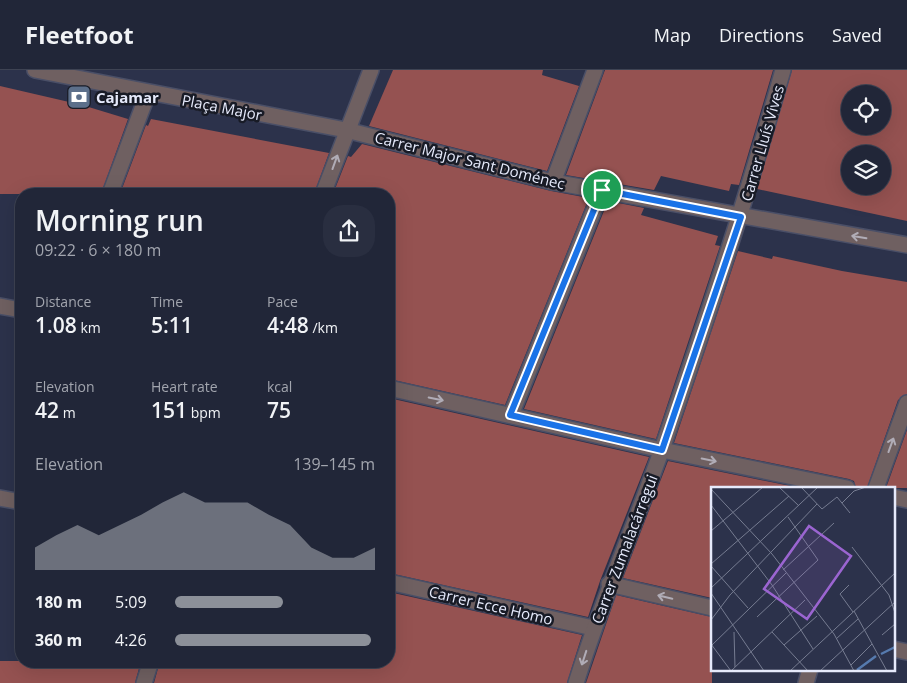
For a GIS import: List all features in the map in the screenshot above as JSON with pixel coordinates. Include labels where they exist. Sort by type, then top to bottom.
[{"type":"street","name":"Plaça Major","points":[[34,70],[346,130]]},
{"type":"street","points":[[325,188],[346,130],[371,70]]},
{"type":"street","points":[[553,182],[595,70]]},
{"type":"street","name":"Carrer Lluís Vives","points":[[741,217],[783,70]]},
{"type":"street","points":[[112,188],[148,93]]},
{"type":"street","name":"Carrer Major Sant Doménec","points":[[346,130],[553,182],[741,217],[907,245]]},
{"type":"street","points":[[510,415],[602,190]]},
{"type":"street","name":"Carrer Zumalacárregui","points":[[576,683],[609,584],[662,450],[741,217]]},
{"type":"street","points":[[0,306],[15,309]]},
{"type":"street","points":[[395,389],[662,450],[842,487]]},
{"type":"street","points":[[876,487],[907,403]]},
{"type":"street","points":[[894,497],[907,500]]},
{"type":"street","points":[[0,498],[15,501]]},
{"type":"street","name":"Carrer Ecce Homo","points":[[395,583],[593,628]]},
{"type":"street","points":[[609,584],[711,608]]},
{"type":"street","points":[[894,649],[907,652]]},
{"type":"street","points":[[144,683],[149,668]]},
{"type":"street","points":[[806,683],[810,670]]},
{"type":"building","points":[[393,70],[543,70],[542,75],[579,86],[547,171],[369,126]]},
{"type":"building","points":[[605,70],[773,70],[739,185],[731,184],[729,191],[661,176],[654,190],[566,175]]},
{"type":"building","points":[[792,70],[907,70],[907,221],[757,189]]},
{"type":"building","points":[[0,86],[82,105],[128,119],[103,188],[15,188],[15,194],[0,194]]},
{"type":"building","points":[[151,119],[329,153],[316,188],[122,188],[146,125],[148,126]]},
{"type":"building","points":[[362,144],[551,191],[589,198],[505,405],[395,380],[395,188],[335,188],[348,156],[351,157]]},
{"type":"building","points":[[608,201],[644,208],[641,215],[718,236],[715,245],[720,246],[656,439],[524,409]]},
{"type":"building","points":[[738,251],[772,259],[773,256],[842,271],[907,282],[907,394],[898,400],[867,487],[856,487],[854,481],[849,479],[674,443]]},
{"type":"building","points":[[395,399],[649,457],[600,581],[588,617],[395,574]]},
{"type":"building","points":[[907,430],[907,488],[886,487]]},
{"type":"building","points":[[668,461],[795,487],[711,487],[711,598],[623,578]]},
{"type":"building","points":[[395,593],[582,635],[567,683],[154,683],[158,668],[395,668]]},
{"type":"building","points":[[616,595],[711,617],[712,683],[586,683]]},
{"type":"building","points":[[0,661],[15,661],[15,668],[139,668],[135,683],[0,683]]},
{"type":"place","name":"Cajamar","points":[[79,97]]},
{"type":"route","points":[[602,190],[741,217],[662,450],[510,415],[602,190]]}]
